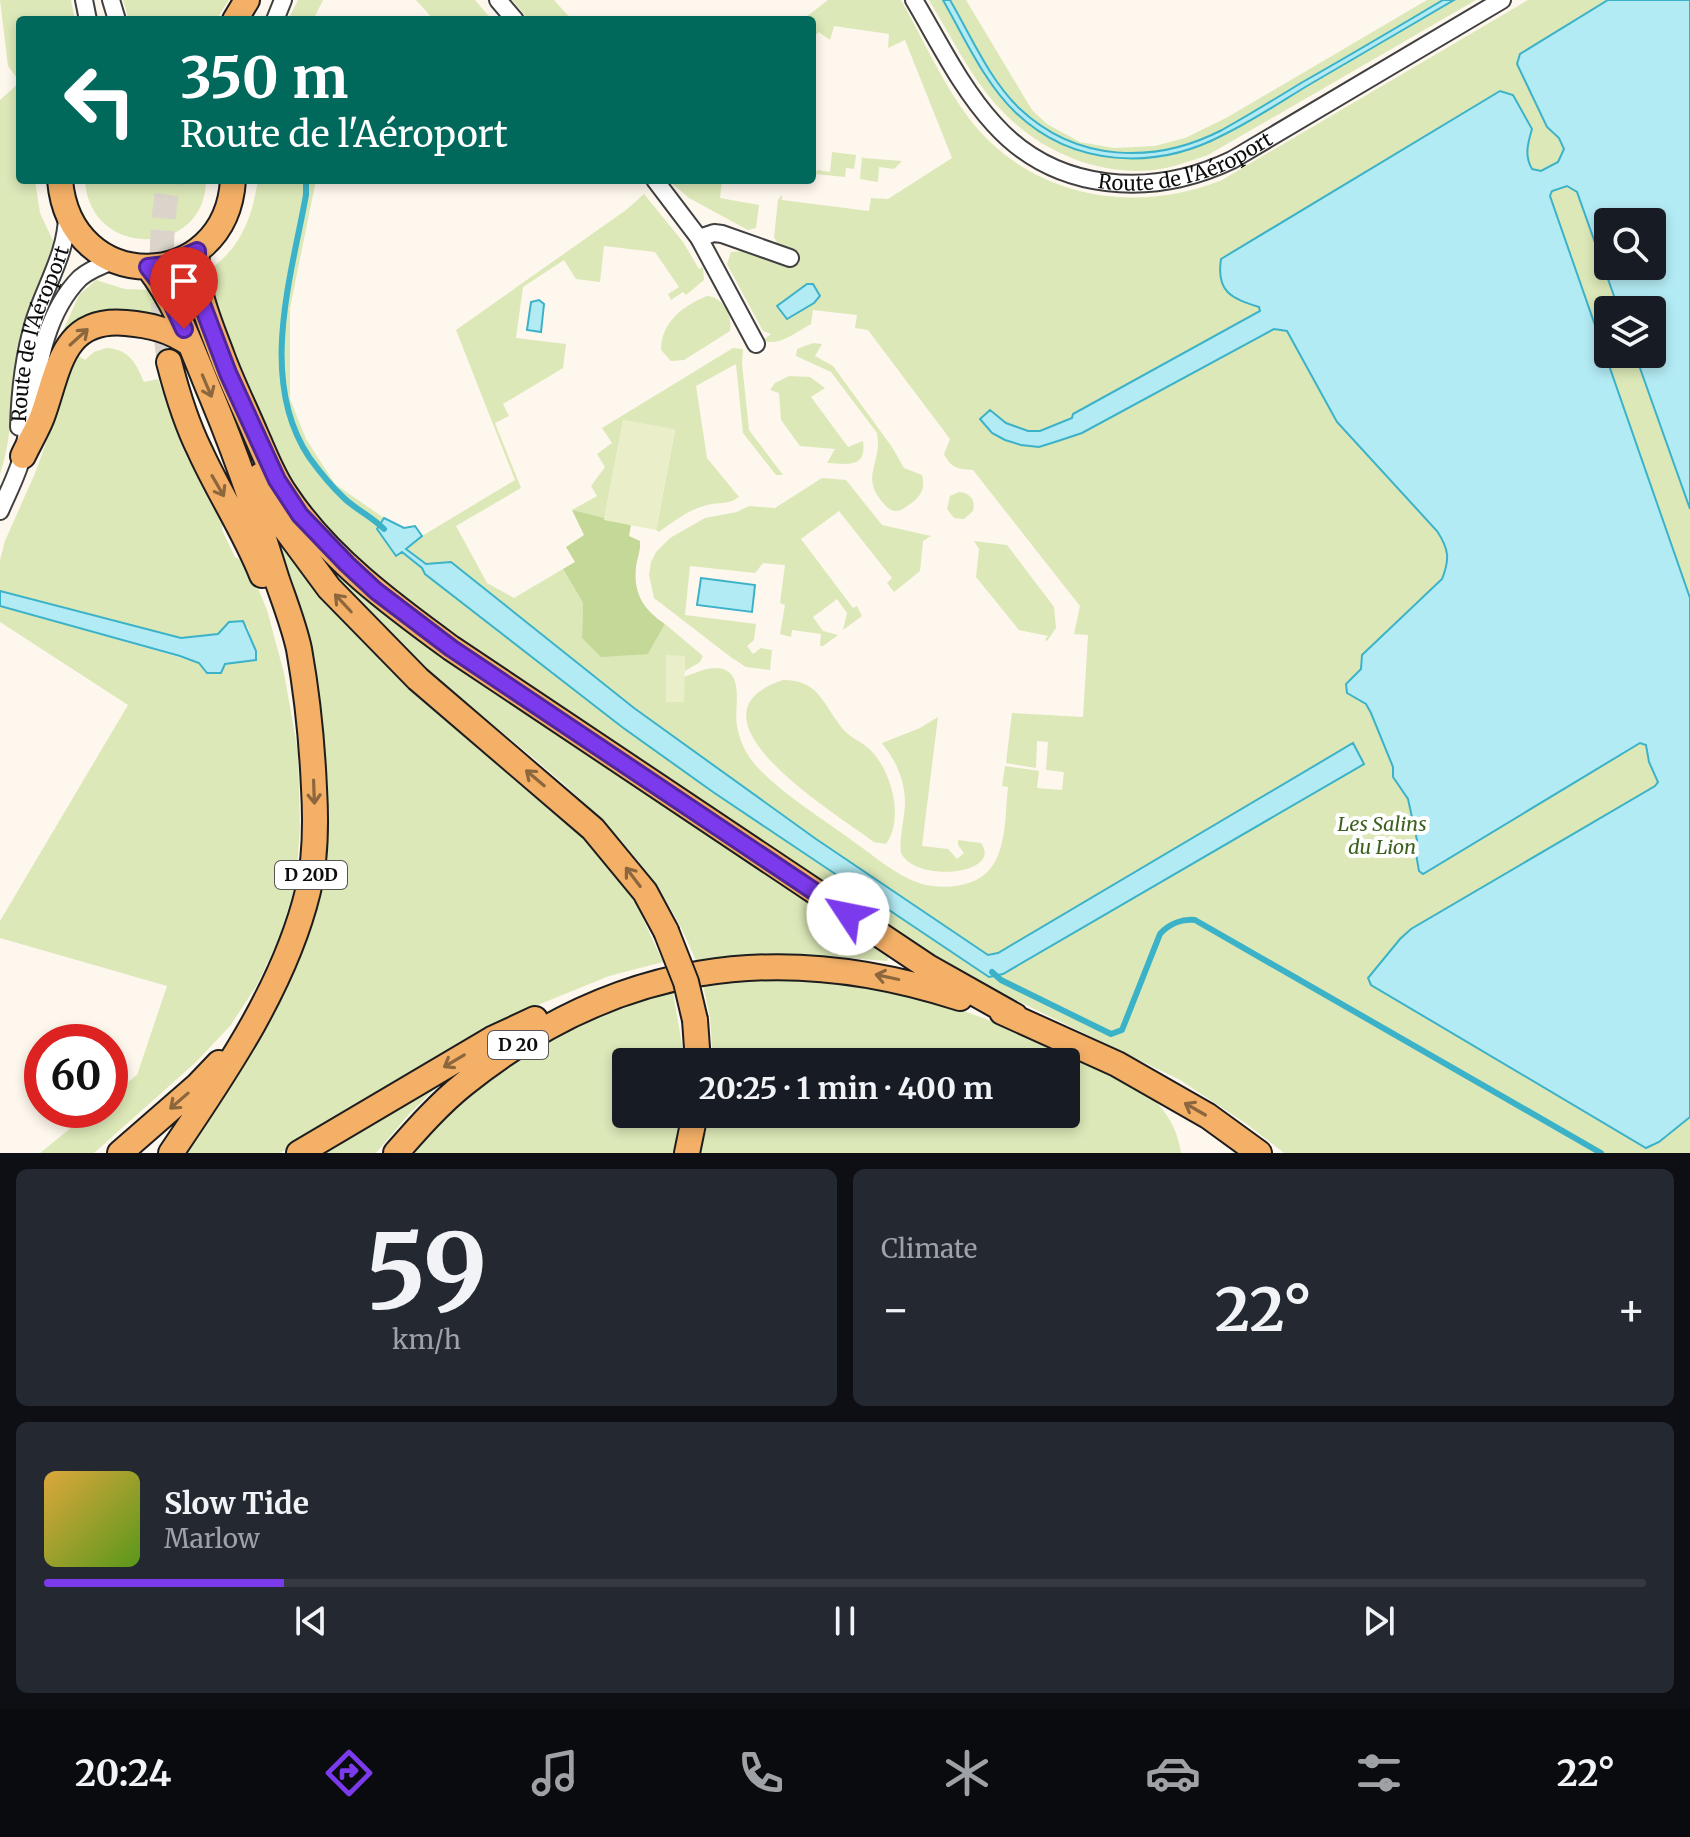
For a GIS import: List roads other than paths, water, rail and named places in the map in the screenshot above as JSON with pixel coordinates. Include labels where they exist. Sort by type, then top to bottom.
[{"type":"main road","name":"Route de l'Aéroport","points":[[61,184],[67,215],[81,236],[113,261],[148,267],[166,265],[197,251],[222,224],[230,204],[232,184]]},
{"type":"main road","points":[[197,251],[197,284],[272,505],[281,523],[329,588],[418,679],[593,829],[645,892],[666,931],[686,982],[695,1020],[697,1048]]},
{"type":"main road","name":"D 20D","points":[[120,1153],[198,1085],[251,1024],[275,982],[298,927],[309,887],[314,847],[315,806],[298,646],[257,513],[190,344],[166,290],[148,267]]},
{"type":"main road","points":[[23,456],[41,419],[61,358],[74,338],[89,327],[102,323],[136,324],[172,332],[190,344]]},
{"type":"main road","points":[[169,362],[200,451],[261,571],[307,714]]},
{"type":"main road","points":[[228,373],[286,496],[326,543],[376,591],[451,648],[928,967],[1015,1016]]},
{"type":"main road","name":"D 20","points":[[396,1153],[462,1085],[511,1049],[570,1014],[629,990],[698,973],[731,968],[807,967],[841,969],[913,982],[1015,1016],[1148,1081],[1208,1116],[1259,1153]]},
{"type":"main road","points":[[299,1153],[492,1039],[563,1008],[629,990]]},
{"type":"main road","points":[[171,1153],[212,1092],[251,1024]]},
{"type":"main road","points":[[687,1153],[692,1128]]},
{"type":"street","points":[[498,0],[512,16]]},
{"type":"street","name":"Route de l'Aéroport","points":[[914,0],[979,107],[1019,147],[1070,174],[1112,184],[1151,184],[1197,175],[1232,160],[1502,0]]},
{"type":"street","points":[[658,184],[699,238],[756,344]]},
{"type":"street","name":"Route de l'Aéroport","points":[[23,456],[19,426],[26,352],[34,321],[66,240],[67,215]]},
{"type":"street","points":[[699,238],[722,234],[790,258]]},
{"type":"street","name":"Route de l'Aéroport","points":[[0,511],[23,456],[34,388],[47,337],[61,305],[82,276],[113,261]]},
{"type":"water","points":[[943,0],[950,0],[1008,97],[1041,126],[1090,148],[1143,153],[1170,149],[1222,130],[1443,0],[1454,0],[1234,130],[1197,147],[1170,154],[1115,158],[1062,144],[1015,112],[975,59]]},
{"type":"water","points":[[1608,0],[1690,0],[1690,509],[1640,368],[1666,368],[1666,296],[1614,296],[1608,280],[1666,280],[1666,208],[1594,208],[1594,240],[1577,192],[1567,186],[1552,191],[1550,196],[1594,322],[1594,368],[1610,368],[1690,598],[1690,1117],[1659,1142],[1646,1148],[1371,985],[1368,978],[1411,929],[1658,782],[1646,745],[1640,743],[1423,874],[1419,871],[1417,840],[1408,799],[1393,777],[1393,767],[1371,713],[1366,704],[1347,693],[1346,684],[1361,669],[1362,655],[1442,579],[1447,560],[1446,549],[1437,531],[1337,422],[1287,331],[1274,329],[1082,433],[1039,447],[1005,440],[992,433],[980,419],[990,410],[1006,423],[1028,431],[1040,431],[1072,418],[1073,414],[1260,311],[1259,307],[1233,297],[1223,286],[1221,259],[1500,91],[1513,95],[1532,129],[1527,154],[1532,169],[1541,171],[1558,162],[1564,149],[1559,138],[1547,127],[1517,64],[1520,54]]},
{"type":"water","points":[[807,284],[813,284],[820,296],[787,319],[777,306]]},
{"type":"water","points":[[539,300],[544,304],[541,332],[527,330],[531,302]]},
{"type":"water","points":[[384,518],[404,528],[415,526],[422,536],[406,549],[426,564],[451,562],[634,708],[816,839],[988,955],[998,953],[1353,743],[1364,764],[1003,974],[989,977],[713,792],[622,727],[425,574],[402,552],[396,556],[377,529]]},
{"type":"water","points":[[701,578],[755,585],[752,612],[697,605]]},
{"type":"water","points":[[0,591],[181,638],[218,634],[229,622],[243,621],[256,651],[256,660],[225,664],[221,673],[207,673],[199,663],[180,656],[0,606]]},
{"type":"waterway","points":[[306,184],[283,328],[285,395],[294,427],[309,457],[345,499],[384,529]]},
{"type":"waterway","points":[[992,972],[1001,980],[1111,1034],[1122,1030],[1160,934],[1176,923],[1195,920],[1601,1153]]},
{"type":"tunnel","points":[[168,184],[162,271],[169,362]]},
{"type":"park label","name":"Les Salins du Lion","points":[[1382,836]]}]
